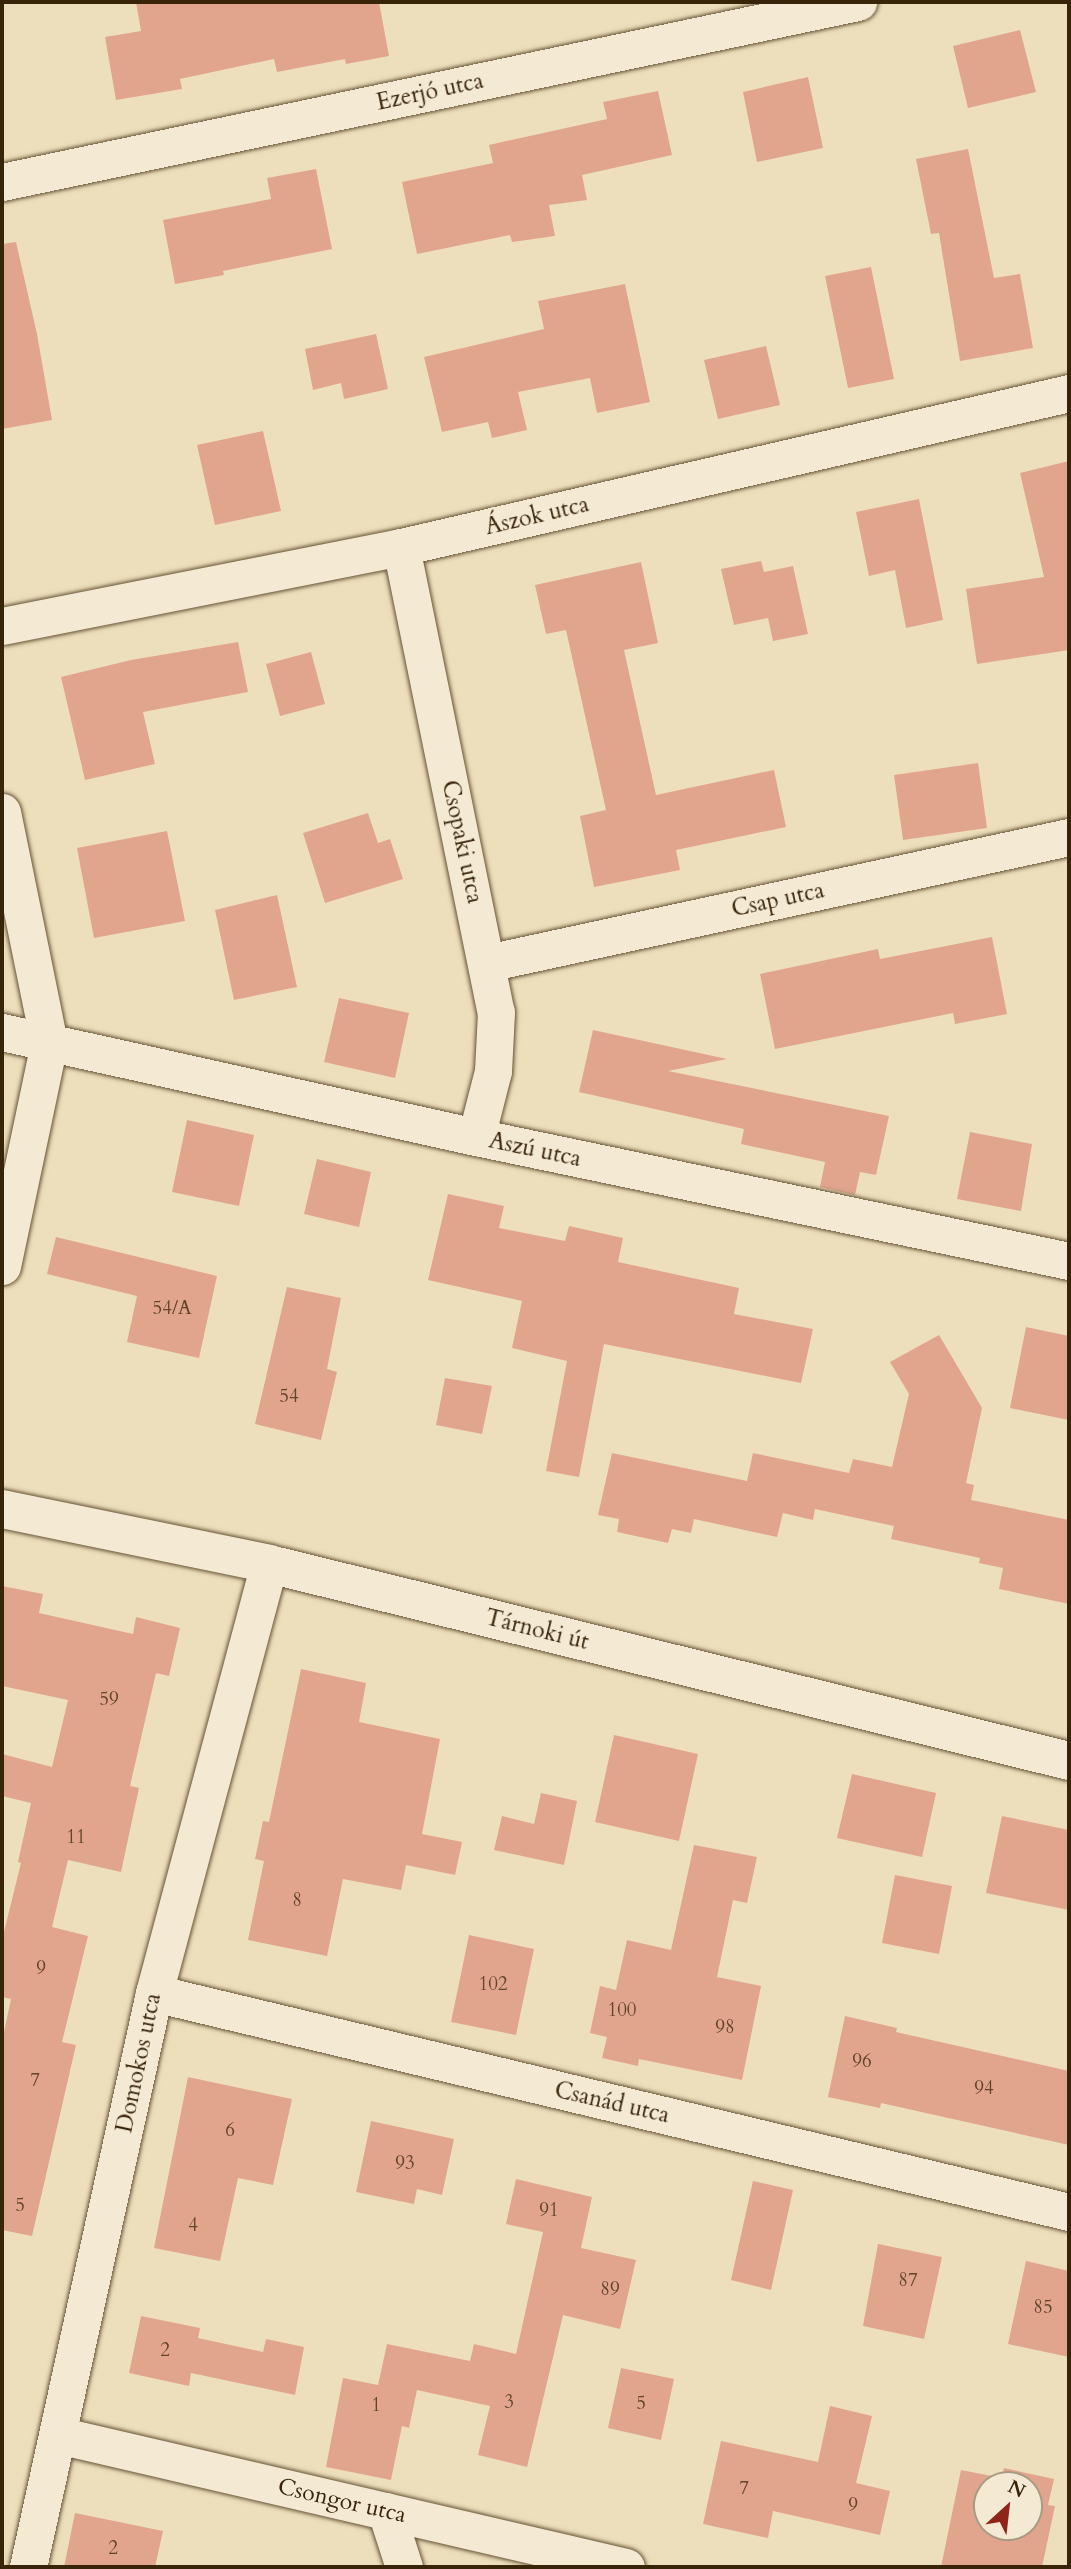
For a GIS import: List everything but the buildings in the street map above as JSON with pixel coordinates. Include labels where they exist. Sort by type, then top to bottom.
[{"type":"street","name":"Ezerjó utca","points":[[2,182],[858,2]]},
{"type":"street","name":"Ászok utca","points":[[2,626],[401,547],[1069,393]]},
{"type":"street","name":"Csopaki utca","points":[[401,547],[496,1012],[493,1071],[476,1137]]},
{"type":"street","points":[[2,812],[49,1043],[2,1266]]},
{"type":"street","name":"Csap utca","points":[[487,963],[1069,837]]},
{"type":"street","name":"Aszú utca","points":[[2,1032],[476,1137],[1069,1261]]},
{"type":"street","name":"Tárnoki út","points":[[2,1509],[269,1564],[1069,1761]]},
{"type":"street","name":"Domokos utca","points":[[28,2567],[154,1993],[269,1564]]},
{"type":"street","name":"Csanád utca","points":[[154,1993],[1069,2212]]},
{"type":"street","name":"Csongor utca","points":[[58,2435],[626,2567]]},
{"type":"street","points":[[386,2511],[404,2567]]}]
